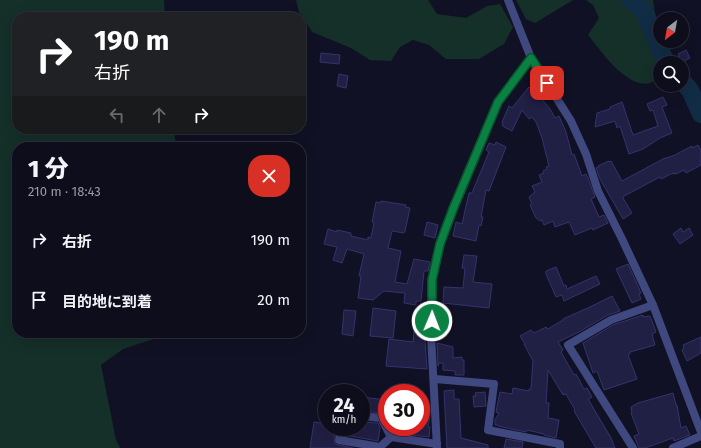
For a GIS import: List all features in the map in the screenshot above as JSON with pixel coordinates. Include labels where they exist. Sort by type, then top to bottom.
[{"type":"street","points":[[508,0],[531,58],[571,121],[586,154],[598,191],[653,305],[701,432]]},
{"type":"street","points":[[391,437],[437,446],[432,335],[432,280],[440,244],[498,102],[531,58]]},
{"type":"street","points":[[632,448],[568,345],[611,320],[653,305]]},
{"type":"street","points":[[435,379],[494,384],[488,430],[560,444],[560,448]]},
{"type":"street","points":[[370,417],[381,418],[391,437]]},
{"type":"street","points":[[339,436],[339,440],[380,447],[391,437]]},
{"type":"street","points":[[674,448],[701,436]]},
{"type":"green space","points":[[0,0],[164,0],[165,12],[12,12],[12,134],[175,134],[175,142],[12,142],[12,338],[157,338],[123,349],[101,365],[116,440],[120,448],[0,448]]},
{"type":"green space","points":[[296,0],[428,0],[437,14],[466,18],[487,6],[500,4],[513,27],[504,44],[479,59],[446,59],[429,45],[413,40],[400,47],[391,61],[370,60],[351,48],[312,32],[306,23],[306,12],[299,12]]},
{"type":"green space","points":[[516,0],[573,0],[535,23],[526,19]]},
{"type":"green space","points":[[586,0],[653,0],[655,12],[653,12],[653,48],[663,48],[664,56],[653,56],[653,82],[641,83],[624,75],[607,59],[588,35],[599,18],[593,5]]},
{"type":"building","points":[[686,50],[689,56],[679,56],[678,54]]},
{"type":"building","points":[[321,53],[340,55],[339,64],[320,62]]},
{"type":"building","points":[[339,74],[348,76],[346,88],[337,86]]},
{"type":"building","points":[[529,87],[550,109],[555,118],[559,116],[566,132],[572,155],[574,154],[582,176],[586,174],[588,178],[595,197],[591,199],[599,217],[604,215],[608,223],[593,230],[592,228],[575,235],[569,222],[555,227],[553,221],[544,225],[542,220],[540,221],[536,218],[530,205],[532,204],[529,197],[535,192],[532,186],[542,182],[539,175],[544,173],[543,171],[549,166],[542,138],[536,122],[532,117],[529,119],[522,110],[512,131],[502,125],[509,106],[512,108]]},
{"type":"building","points":[[663,97],[667,105],[662,107],[672,133],[660,138],[643,149],[629,154],[620,126],[617,128],[615,121],[595,127],[597,113],[610,109],[610,107],[622,102],[633,135],[658,126],[653,110],[650,111],[647,104]]},
{"type":"building","points":[[496,142],[506,147],[489,191],[486,190],[481,217],[483,217],[481,226],[479,225],[476,241],[453,236],[456,222],[462,224],[469,193],[472,193],[489,152],[486,150],[489,143],[495,145]]},
{"type":"building","points":[[698,145],[701,150],[701,165],[686,173],[684,170],[676,174],[673,173],[661,179],[660,177],[624,196],[623,198],[632,213],[623,219],[600,179],[596,168],[599,167],[598,166],[611,161],[622,181],[663,159],[675,155],[692,146],[692,148]]},
{"type":"building","points":[[381,201],[406,205],[405,207],[410,208],[404,233],[392,231],[388,248],[401,251],[395,282],[407,284],[414,259],[430,262],[428,271],[424,271],[421,301],[416,301],[416,305],[404,303],[405,293],[384,291],[373,300],[358,298],[361,276],[359,276],[364,254],[347,249],[342,263],[333,260],[337,247],[324,244],[328,229],[337,232],[337,230],[351,233],[351,236],[368,240],[368,237],[371,238],[374,223],[372,222],[376,202],[381,203]]},
{"type":"building","points":[[427,222],[438,225],[435,238],[424,235]]},
{"type":"building","points":[[681,228],[683,232],[689,228],[693,235],[680,244],[673,234]]},
{"type":"building","points":[[464,255],[477,256],[473,282],[492,284],[489,308],[443,303],[444,287],[463,288],[465,268],[462,268]]},
{"type":"building","points":[[628,264],[641,293],[639,294],[641,299],[632,303],[616,269]]},
{"type":"building","points":[[556,267],[564,286],[566,285],[567,289],[596,276],[600,284],[564,301],[562,295],[556,297],[546,274],[546,271]]},
{"type":"building","points":[[612,296],[620,311],[608,315],[558,342],[563,350],[561,352],[574,375],[576,374],[584,389],[587,388],[592,397],[588,399],[611,438],[615,448],[596,448],[574,411],[575,410],[566,394],[564,395],[563,393],[563,395],[548,370],[546,403],[549,403],[548,418],[559,420],[556,438],[527,430],[526,432],[495,425],[495,420],[499,413],[496,412],[500,392],[512,394],[513,388],[529,391],[529,389],[531,389],[533,361],[520,336],[531,330],[534,333],[546,327],[548,329],[563,319]]},
{"type":"building","points":[[373,308],[396,311],[393,338],[370,336]]},
{"type":"building","points":[[344,310],[356,311],[353,336],[342,334]]},
{"type":"building","points":[[643,315],[643,317],[650,316],[656,332],[652,334],[655,345],[630,352],[628,355],[637,379],[604,390],[597,371],[593,373],[583,343],[613,325]]},
{"type":"building","points":[[415,322],[426,323],[425,341],[427,369],[386,366],[389,339],[413,342]]},
{"type":"building","points":[[701,337],[701,353],[687,361],[682,350],[684,348],[683,345]]},
{"type":"building","points":[[437,343],[453,347],[453,358],[462,357],[462,360],[464,360],[464,375],[455,375],[455,371],[443,370],[443,363],[439,363],[438,366]]},
{"type":"building","points":[[454,390],[454,399],[459,399],[461,438],[488,445],[488,448],[447,448],[444,391]]},
{"type":"building","points":[[485,392],[486,406],[474,407],[473,396],[476,396],[475,393]]},
{"type":"building","points":[[673,393],[677,405],[681,428],[686,426],[690,435],[674,441],[673,438],[645,448],[639,448],[634,436],[639,434],[631,413],[631,407],[638,403]]},
{"type":"building","points":[[370,398],[378,399],[378,413],[370,412]]},
{"type":"building","points":[[314,422],[318,423],[318,436],[334,436],[335,444],[353,448],[310,448]]},
{"type":"building","points":[[370,423],[378,423],[378,441],[350,436],[370,436]]},
{"type":"building","points":[[506,439],[523,442],[522,448],[504,448]]},
{"type":"waterway","points":[[631,0],[644,11],[663,56]]},
{"type":"waterway","points":[[689,89],[701,114]]},
{"type":"route","points":[[432,321],[432,280],[440,244],[498,102],[531,58],[547,83]]}]
